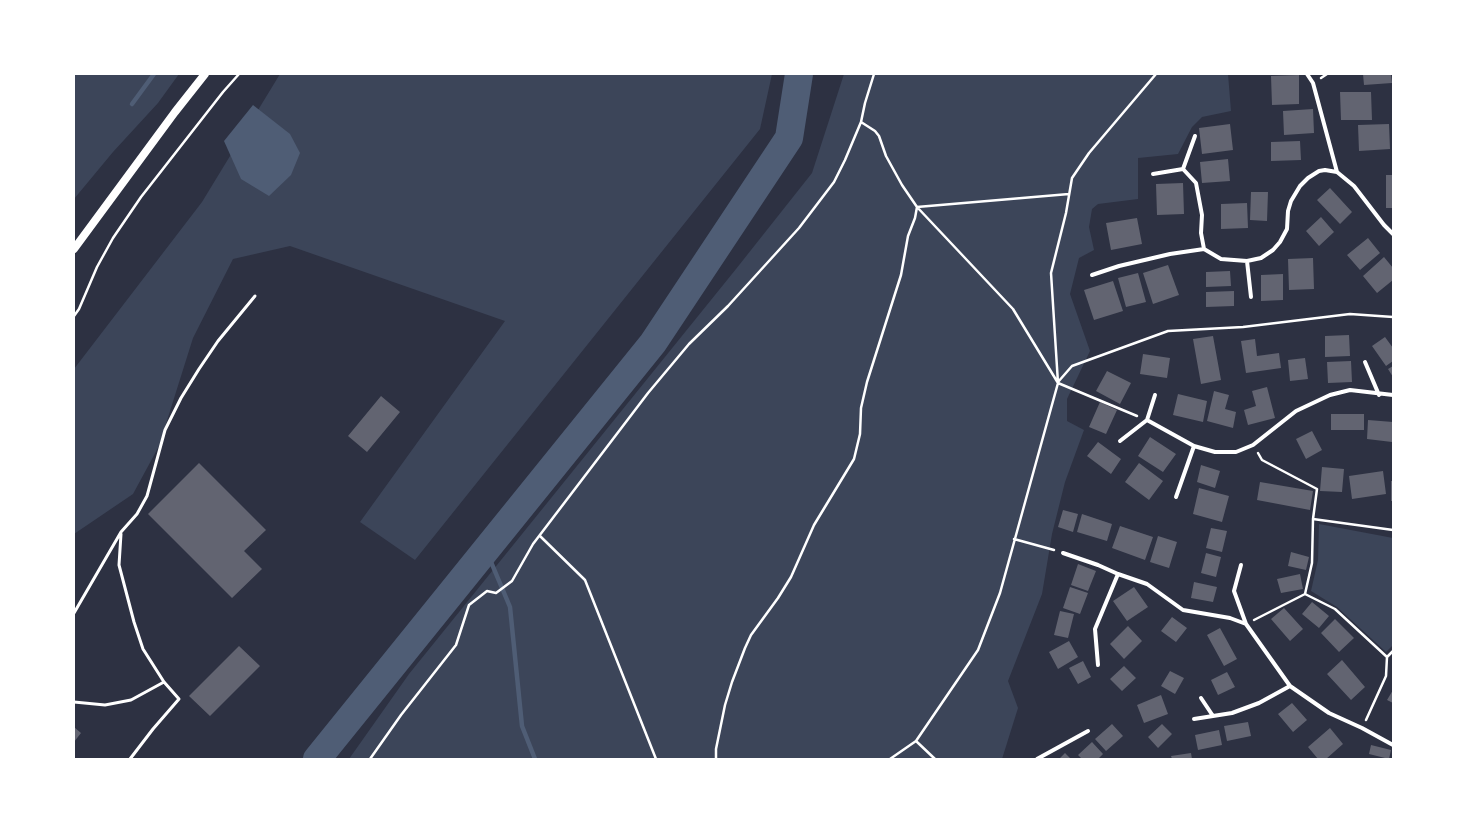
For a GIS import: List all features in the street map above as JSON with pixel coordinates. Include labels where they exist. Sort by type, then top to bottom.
[{"type":"main road","points":[[74,249],[175,112],[205,74]]},
{"type":"street","points":[[1307,74],[1313,83],[1337,172]]},
{"type":"street","points":[[1183,169],[1195,136]]},
{"type":"street","points":[[1153,174],[1183,169]]},
{"type":"street","points":[[1183,169],[1196,183],[1202,215],[1201,233],[1204,250]]},
{"type":"street","points":[[1092,275],[1119,266],[1170,254],[1204,250],[1221,259],[1247,261],[1261,258],[1273,250],[1280,242],[1287,229],[1288,211],[1291,201],[1300,186],[1308,178],[1319,171],[1325,170],[1337,172],[1354,186],[1384,225],[1393,234]]},
{"type":"street","points":[[1247,261],[1251,296]]},
{"type":"street","points":[[1365,362],[1379,394]]},
{"type":"street","points":[[1147,420],[1194,446],[1215,452],[1236,452],[1253,445],[1296,411],[1330,395],[1350,390],[1393,395]]},
{"type":"street","points":[[1120,441],[1147,420],[1156,395]]},
{"type":"street","points":[[1176,497],[1194,446]]},
{"type":"street","points":[[1063,553],[1147,584],[1183,610],[1230,618],[1246,624]]},
{"type":"street","points":[[1242,565],[1234,591],[1246,624],[1290,686],[1329,713],[1362,728],[1393,745]]},
{"type":"street","points":[[1098,665],[1095,629],[1118,574]]},
{"type":"street","points":[[1194,719],[1232,712],[1259,703],[1290,686]]},
{"type":"street","points":[[1201,698],[1213,716]]},
{"type":"street","points":[[1037,759],[1088,731]]},
{"type":"lane","points":[[74,613],[121,532],[137,514],[147,496],[165,430],[181,398],[218,341],[255,296]]},
{"type":"lane","points":[[121,532],[119,565],[134,622],[144,649],[164,682],[179,699],[130,759]]},
{"type":"lane","points":[[74,702],[105,705],[131,700],[164,682]]},
{"type":"path","points":[[74,316],[79,309],[97,267],[113,238],[141,197],[223,92],[239,74]]},
{"type":"path","points":[[370,759],[401,715],[456,645],[469,605],[487,591],[496,594],[512,581],[533,544],[648,393],[689,344],[728,306],[799,228],[834,182],[861,122],[874,74]]},
{"type":"path","points":[[890,759],[916,741],[978,650],[1000,593],[1058,383],[1051,273],[1072,178],[1089,153],[1156,74]]},
{"type":"path","points":[[861,122],[875,131],[879,136],[886,156],[902,185],[917,207],[1012,309],[1058,383],[1147,420]]},
{"type":"path","points":[[917,207],[1069,194]]},
{"type":"path","points":[[716,759],[716,749],[725,705],[745,648],[751,635],[778,598],[791,577],[814,525],[854,459],[860,434],[861,408],[867,382],[901,275],[908,236],[915,218],[917,207]]},
{"type":"path","points":[[1058,383],[1072,366],[1168,331],[1242,327],[1350,314],[1393,317]]},
{"type":"path","points":[[1253,445],[1262,460],[1317,490],[1313,519],[1312,563],[1305,594]]},
{"type":"path","points":[[1313,519],[1393,530]]},
{"type":"path","points":[[540,536],[585,580],[656,759]]},
{"type":"path","points":[[1014,539],[1063,553]]},
{"type":"path","points":[[1246,624],[1305,594]]},
{"type":"path","points":[[1305,594],[1334,609],[1387,657]]},
{"type":"path","points":[[1362,728],[1386,676],[1387,657],[1393,651]]},
{"type":"path","points":[[916,741],[935,759]]},
{"type":"shaded area","points":[[74,74],[179,74],[158,103],[113,152],[74,199]]},
{"type":"shaded area","points":[[280,74],[772,74],[760,129],[415,560],[360,522],[505,321],[290,246],[233,259],[193,338],[159,446],[133,494],[74,534],[74,369],[202,202]]},
{"type":"shaded area","points":[[844,74],[1228,74],[1231,111],[1202,117],[1192,127],[1178,154],[1138,158],[1138,199],[1098,204],[1092,209],[1089,227],[1094,250],[1079,258],[1070,294],[1090,351],[1067,399],[1067,421],[1084,430],[1065,482],[1052,534],[1042,594],[1008,681],[1018,708],[1002,759],[349,759],[409,674],[812,173]]},
{"type":"shaded area","points":[[253,105],[290,134],[300,153],[291,175],[269,196],[241,179],[224,141]]},
{"type":"shaded area","points":[[1319,524],[1393,538],[1393,645],[1386,652],[1337,607],[1311,591],[1318,560]]},
{"type":"building","points":[[1363,74],[1391,74],[1392,83],[1364,85]]},
{"type":"building","points":[[1299,75],[1299,104],[1272,105],[1271,76]]},
{"type":"building","points":[[1340,92],[1371,92],[1372,120],[1341,120]]},
{"type":"building","points":[[1313,109],[1314,133],[1284,135],[1283,111]]},
{"type":"building","points":[[1230,124],[1233,150],[1202,154],[1199,128]]},
{"type":"building","points":[[1389,124],[1390,149],[1359,151],[1358,125]]},
{"type":"building","points":[[1300,141],[1301,160],[1271,161],[1271,142]]},
{"type":"building","points":[[1228,159],[1230,181],[1202,183],[1200,162]]},
{"type":"building","points":[[1386,175],[1393,175],[1393,208],[1386,208]]},
{"type":"building","points":[[1183,183],[1184,214],[1157,215],[1156,184]]},
{"type":"building","points":[[1330,188],[1352,212],[1340,224],[1317,200]]},
{"type":"building","points":[[1251,192],[1268,192],[1267,221],[1250,220]]},
{"type":"building","points":[[1247,203],[1248,228],[1221,229],[1221,204]]},
{"type":"building","points":[[1321,217],[1334,232],[1319,246],[1306,231]]},
{"type":"building","points":[[1137,218],[1142,244],[1111,250],[1106,223]]},
{"type":"building","points":[[1368,238],[1380,253],[1360,270],[1347,255]]},
{"type":"building","points":[[1384,257],[1393,268],[1393,280],[1377,293],[1363,276]]},
{"type":"building","points":[[1313,258],[1314,289],[1289,290],[1288,259]]},
{"type":"building","points":[[1168,265],[1179,295],[1153,304],[1143,273]]},
{"type":"building","points":[[1230,271],[1231,286],[1206,287],[1206,272]]},
{"type":"building","points":[[1138,273],[1146,302],[1126,307],[1118,278]]},
{"type":"building","points":[[1283,274],[1283,300],[1261,301],[1261,275]]},
{"type":"building","points":[[1113,281],[1123,311],[1094,320],[1084,290]]},
{"type":"building","points":[[1234,291],[1234,306],[1206,307],[1206,292]]},
{"type":"building","points":[[1349,335],[1350,356],[1325,357],[1325,336]]},
{"type":"building","points":[[1213,336],[1221,380],[1201,384],[1193,339]]},
{"type":"building","points":[[1385,337],[1393,348],[1393,361],[1386,366],[1372,346]]},
{"type":"building","points":[[1255,339],[1257,356],[1279,353],[1281,368],[1246,373],[1241,341]]},
{"type":"building","points":[[1143,354],[1170,358],[1167,378],[1140,374]]},
{"type":"building","points":[[1305,358],[1308,379],[1290,381],[1288,360]]},
{"type":"building","points":[[1351,361],[1352,382],[1328,383],[1327,362]]},
{"type":"building","points":[[1393,366],[1393,377],[1388,369]]},
{"type":"building","points":[[1107,371],[1131,383],[1120,404],[1096,391]]},
{"type":"building","points":[[1267,387],[1275,418],[1248,425],[1244,410],[1256,406],[1252,391]]},
{"type":"building","points":[[1214,391],[1229,395],[1225,409],[1236,412],[1233,428],[1207,421]]},
{"type":"building","points":[[1178,394],[1207,401],[1203,422],[1173,415]]},
{"type":"building","points":[[381,396],[400,412],[367,452],[348,436]]},
{"type":"building","points":[[1100,402],[1117,410],[1106,434],[1089,427]]},
{"type":"building","points":[[1331,414],[1364,414],[1364,430],[1331,430]]},
{"type":"building","points":[[1368,420],[1393,422],[1392,442],[1367,439]]},
{"type":"building","points":[[1312,431],[1322,450],[1306,459],[1296,439]]},
{"type":"building","points":[[1150,437],[1176,454],[1163,472],[1138,456]]},
{"type":"building","points":[[1098,442],[1121,459],[1111,474],[1087,456]]},
{"type":"building","points":[[199,463],[266,530],[244,551],[262,569],[232,598],[148,514]]},
{"type":"building","points":[[1139,463],[1163,481],[1149,500],[1125,482]]},
{"type":"building","points":[[1201,465],[1220,471],[1215,488],[1197,482]]},
{"type":"building","points":[[1322,467],[1344,469],[1342,492],[1320,491]]},
{"type":"building","points":[[1383,471],[1386,494],[1352,499],[1349,476]]},
{"type":"building","points":[[1391,481],[1393,481],[1393,501],[1391,501]]},
{"type":"building","points":[[1260,482],[1313,491],[1310,510],[1257,500]]},
{"type":"building","points":[[1199,488],[1229,496],[1222,522],[1193,514]]},
{"type":"building","points":[[1063,510],[1078,514],[1073,532],[1058,527]]},
{"type":"building","points":[[1082,514],[1112,524],[1107,541],[1077,532]]},
{"type":"building","points":[[1120,526],[1153,537],[1145,560],[1112,548]]},
{"type":"building","points":[[1211,528],[1227,531],[1222,552],[1206,548]]},
{"type":"building","points":[[1158,536],[1177,542],[1169,568],[1150,562]]},
{"type":"building","points":[[1291,552],[1309,557],[1306,570],[1288,566]]},
{"type":"building","points":[[1206,553],[1221,557],[1216,577],[1201,573]]},
{"type":"building","points":[[1078,564],[1096,571],[1088,591],[1071,585]]},
{"type":"building","points":[[1300,574],[1303,589],[1281,593],[1277,579]]},
{"type":"building","points":[[1194,582],[1217,587],[1213,602],[1191,598]]},
{"type":"building","points":[[1070,587],[1088,593],[1080,614],[1063,608]]},
{"type":"building","points":[[1134,587],[1148,607],[1127,621],[1113,601]]},
{"type":"building","points":[[1312,602],[1329,616],[1319,628],[1302,614]]},
{"type":"building","points":[[1284,608],[1303,629],[1290,641],[1271,619]]},
{"type":"building","points":[[1060,611],[1074,614],[1068,638],[1054,635]]},
{"type":"building","points":[[1172,617],[1187,628],[1176,642],[1161,631]]},
{"type":"building","points":[[1335,619],[1354,638],[1339,652],[1321,633]]},
{"type":"building","points":[[1128,626],[1142,641],[1124,659],[1110,644]]},
{"type":"building","points":[[1220,628],[1237,659],[1224,666],[1207,635]]},
{"type":"building","points":[[1069,641],[1078,657],[1058,669],[1049,652]]},
{"type":"building","points":[[239,646],[260,666],[210,716],[189,696]]},
{"type":"building","points":[[1342,660],[1365,687],[1351,700],[1327,674]]},
{"type":"building","points":[[1083,661],[1091,677],[1078,684],[1069,668]]},
{"type":"building","points":[[1124,666],[1136,678],[1122,691],[1110,679]]},
{"type":"building","points":[[1170,671],[1184,678],[1175,694],[1161,686]]},
{"type":"building","points":[[1227,672],[1235,687],[1218,695],[1211,680]]},
{"type":"building","points":[[1393,690],[1393,703],[1387,700]]},
{"type":"building","points":[[1161,695],[1168,714],[1144,723],[1137,705]]},
{"type":"building","points":[[1292,703],[1307,720],[1293,732],[1278,714]]},
{"type":"building","points":[[1248,722],[1251,736],[1227,741],[1224,726]]},
{"type":"building","points":[[1112,724],[1123,736],[1106,751],[1095,739]]},
{"type":"building","points":[[1162,724],[1172,734],[1158,748],[1148,737]]},
{"type":"building","points":[[74,727],[81,733],[74,742]]},
{"type":"building","points":[[1330,728],[1343,744],[1326,759],[1318,759],[1308,747]]},
{"type":"building","points":[[1219,730],[1222,745],[1198,750],[1195,735]]},
{"type":"building","points":[[1092,742],[1103,754],[1098,759],[1082,759],[1078,755]]},
{"type":"building","points":[[1371,745],[1391,750],[1389,759],[1369,754]]},
{"type":"building","points":[[1065,753],[1071,759],[1059,759]]},
{"type":"building","points":[[1191,753],[1192,759],[1172,759],[1171,756]]},
{"type":"waterway","points":[[132,104],[154,74]]},
{"type":"waterway","points":[[317,759],[653,343],[789,138],[799,74]]},
{"type":"waterway","points":[[486,550],[510,607],[522,726],[535,759]]}]
